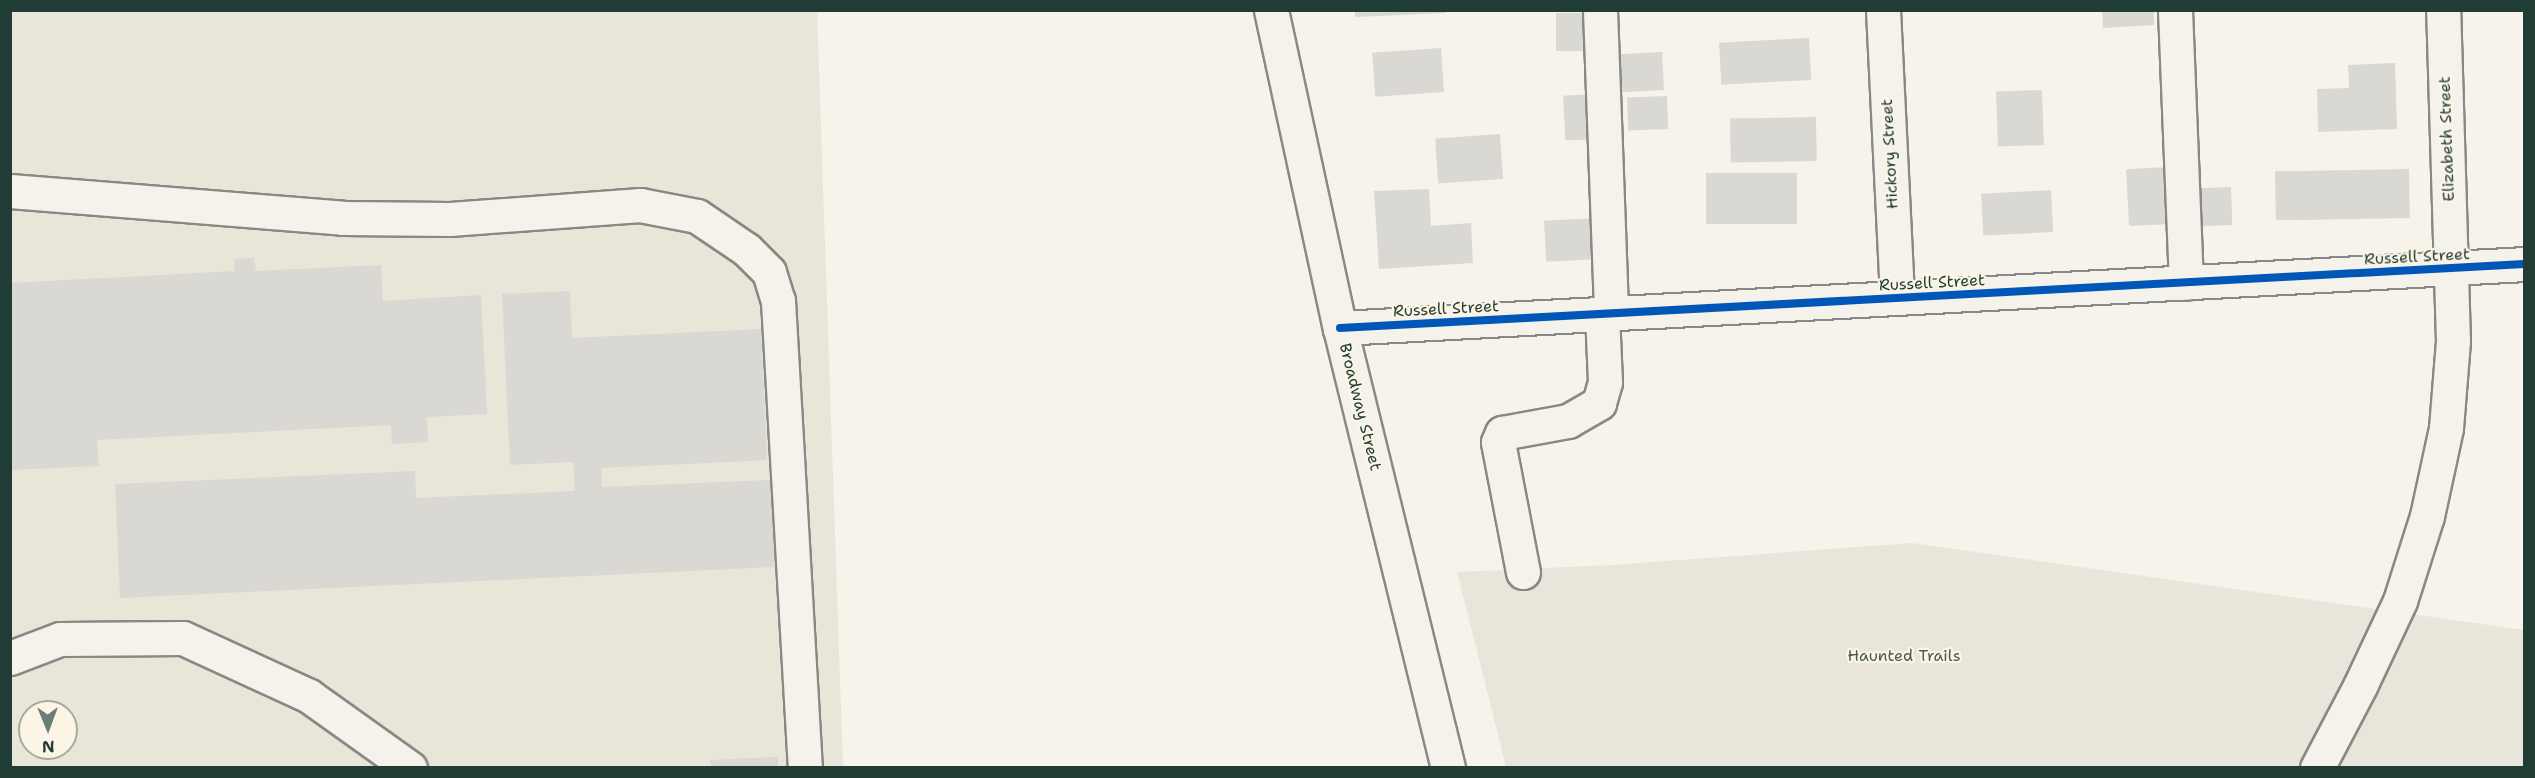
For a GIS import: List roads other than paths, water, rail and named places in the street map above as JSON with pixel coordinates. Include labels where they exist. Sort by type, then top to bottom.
[{"type":"street","name":"Broadway Street","points":[[1271,10],[1340,328],[1448,768]]},
{"type":"street","points":[[1522,572],[1498,442],[1502,433],[1568,421],[1599,403],[1605,382],[1606,314],[1600,10]]},
{"type":"street","name":"Hickory Street","points":[[1883,10],[1897,298]]},
{"type":"street","points":[[2175,10],[2186,283]]},
{"type":"street","name":"Elizabeth Street","points":[[2317,768],[2400,602],[2427,516],[2446,428],[2453,341],[2443,10]]},
{"type":"street","points":[[10,190],[343,218],[450,219],[640,205],[697,216],[747,250],[769,272],[778,301],[805,768]]},
{"type":"street","name":"Russell Street","points":[[1340,328],[2524,264]]},
{"type":"street","points":[[10,658],[60,639],[183,638],[309,696],[410,768]]},
{"type":"park label","name":"Haunted Trails","points":[[1904,656]]}]
